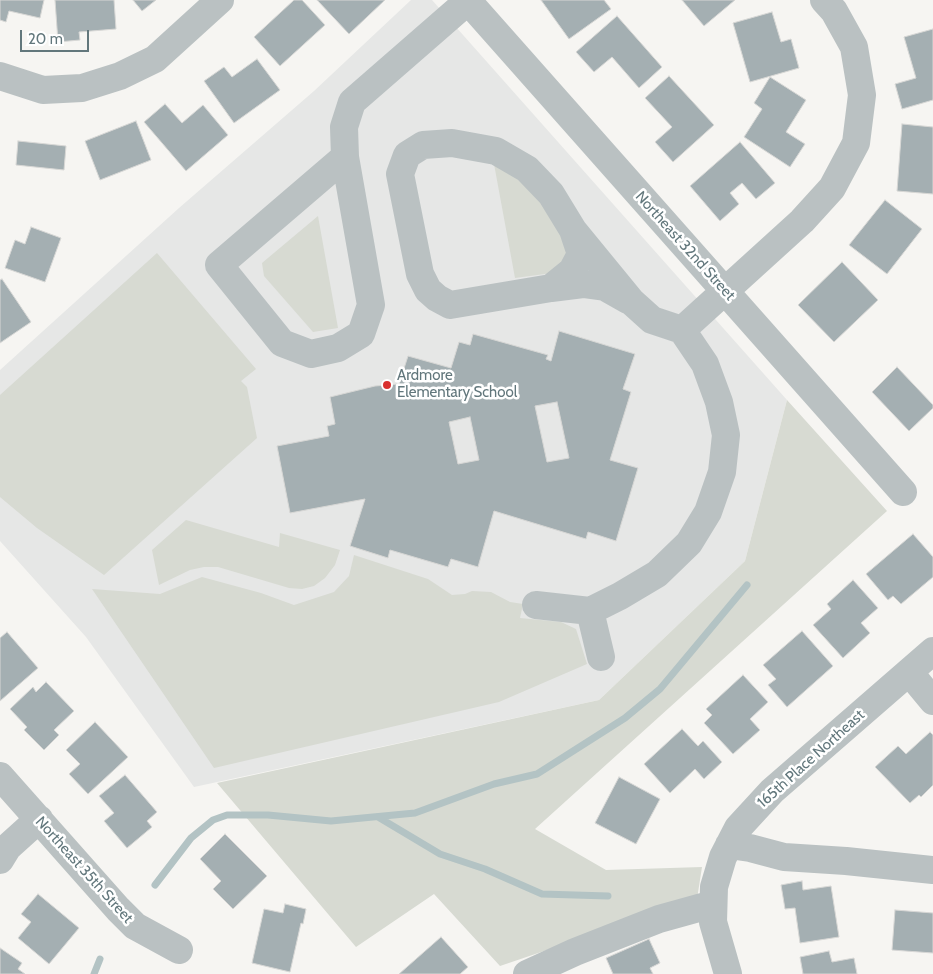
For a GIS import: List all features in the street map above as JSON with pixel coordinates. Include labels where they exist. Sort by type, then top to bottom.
[{"type":"street","points":[[0,76],[43,90],[82,88],[120,76],[155,59],[220,0]]},
{"type":"street","points":[[345,157],[219,265],[282,343],[311,354],[338,348],[361,334],[371,305],[345,157],[344,127],[352,102],[467,1]]},
{"type":"street","name":"Northeast 32nd Street","points":[[467,1],[903,492]]},
{"type":"street","points":[[682,330],[802,221],[832,188],[856,143],[862,95],[854,47],[837,4]]},
{"type":"street","points":[[536,605],[590,612],[657,574],[689,544],[708,512],[722,472],[726,435],[720,402],[705,364],[682,330],[652,320],[632,302],[573,230],[551,194],[527,168],[496,151],[452,144],[423,145],[407,155],[400,174],[420,274],[428,290],[450,305],[583,284],[605,287],[632,302]]},
{"type":"street","points":[[551,288],[572,271],[581,254],[573,230]]},
{"type":"street","points":[[590,612],[601,657]]},
{"type":"street","name":"165th Place Northeast","points":[[728,974],[713,922],[714,887],[723,857],[738,828],[772,791],[933,651]]},
{"type":"street","points":[[909,672],[933,701]]},
{"type":"street","name":"Northeast 35th Street","points":[[0,776],[135,926],[179,950]]},
{"type":"street","points":[[0,860],[8,847],[39,820]]},
{"type":"street","points":[[729,845],[750,848],[784,857],[933,870]]},
{"type":"street","points":[[527,974],[575,952],[660,919],[713,904]]},
{"type":"shaded area","name":"Ardmore Elementary School","points":[[411,0],[432,0],[787,400],[745,561],[599,700],[194,787],[86,637],[0,541],[0,370],[179,208],[314,91]]},
{"type":"shaded area","points":[[494,164],[530,185],[572,250],[560,272],[515,278]]},
{"type":"shaded area","points":[[318,216],[338,328],[313,332],[264,276],[262,263]]},
{"type":"shaded area","points":[[157,253],[256,369],[241,381],[247,387],[257,438],[104,575],[37,528],[0,497],[0,395]]},
{"type":"shaded area","points":[[787,400],[887,511],[535,829],[606,870],[702,867],[697,899],[500,966],[434,894],[356,947],[217,783],[599,700],[745,561]]},
{"type":"shaded area","points":[[186,520],[279,547],[280,533],[340,550],[335,565],[325,578],[314,586],[302,589],[289,588],[218,567],[190,570],[159,585],[152,550]]},
{"type":"shaded area","points":[[354,555],[428,579],[452,595],[465,594],[472,591],[491,592],[510,602],[523,604],[520,618],[561,622],[576,629],[587,664],[499,702],[214,768],[92,589],[160,594],[202,577],[261,593],[294,605],[334,592],[349,576]]},
{"type":"building","points":[[0,0],[44,0],[40,18],[9,11],[6,22],[0,20]]},
{"type":"building","points":[[55,0],[114,0],[116,29],[79,32],[80,40],[58,42]]},
{"type":"building","points":[[133,0],[156,0],[142,11]]},
{"type":"building","points":[[294,0],[302,0],[325,25],[280,66],[254,37]]},
{"type":"building","points":[[317,0],[385,0],[349,34]]},
{"type":"building","points":[[541,0],[604,0],[611,9],[569,39]]},
{"type":"building","points":[[682,0],[735,0],[704,26]]},
{"type":"building","points":[[772,12],[781,42],[791,39],[799,68],[750,82],[733,23]]},
{"type":"building","points":[[617,16],[662,67],[639,88],[612,57],[594,72],[576,52]]},
{"type":"building","points":[[933,29],[933,100],[902,109],[895,84],[916,78],[904,37]]},
{"type":"building","points":[[257,59],[280,90],[234,123],[204,81],[224,67],[232,77]]},
{"type":"building","points":[[669,76],[714,125],[673,162],[655,142],[672,127],[645,98]]},
{"type":"building","points":[[770,77],[806,100],[786,132],[805,144],[790,167],[744,137],[762,109],[754,103]]},
{"type":"building","points":[[165,104],[182,123],[203,105],[228,135],[186,171],[144,122]]},
{"type":"building","points":[[136,121],[151,160],[100,180],[85,141]]},
{"type":"building","points":[[902,124],[933,127],[933,194],[897,191]]},
{"type":"building","points":[[18,141],[66,146],[64,170],[16,165]]},
{"type":"building","points":[[740,142],[775,183],[756,199],[742,183],[730,193],[739,204],[720,221],[690,186]]},
{"type":"building","points":[[885,200],[922,229],[887,274],[849,245]]},
{"type":"building","points":[[31,227],[61,238],[45,282],[5,268],[15,240],[25,244]]},
{"type":"building","points":[[842,262],[878,300],[834,342],[798,305]]},
{"type":"building","points":[[2,279],[31,322],[0,343],[0,280]]},
{"type":"building","points":[[559,331],[635,354],[623,389],[631,392],[610,460],[638,468],[616,541],[588,532],[586,539],[494,511],[478,567],[451,559],[448,567],[390,550],[388,558],[350,546],[365,499],[290,513],[277,446],[329,436],[327,426],[335,424],[330,397],[375,386],[399,384],[408,356],[451,368],[459,342],[470,345],[473,334],[548,355],[546,359],[551,361]],"holes":[[[557,402],[569,458],[547,462],[535,406]],[[470,417],[479,460],[458,464],[449,422]]]},
{"type":"building","points":[[897,367],[933,405],[933,408],[909,431],[872,392]]},
{"type":"building","points":[[913,534],[933,557],[933,577],[901,604],[893,596],[888,600],[866,574]]},
{"type":"building","points":[[853,580],[878,608],[861,623],[870,633],[843,658],[813,625],[831,609],[827,604]]},
{"type":"building","points":[[802,631],[833,666],[787,707],[768,685],[776,679],[763,665]]},
{"type":"building","points":[[7,632],[38,668],[0,701],[0,638]]},
{"type":"building","points":[[743,675],[768,702],[750,719],[760,730],[733,754],[704,723],[712,715],[706,709]]},
{"type":"building","points":[[46,682],[74,711],[54,730],[59,735],[44,750],[24,730],[27,727],[10,709],[33,687],[36,692]]},
{"type":"building","points":[[95,722],[128,757],[88,794],[69,774],[80,764],[66,750]]},
{"type":"building","points":[[682,729],[698,746],[703,741],[722,762],[704,779],[695,769],[670,793],[644,764]]},
{"type":"building","points":[[930,732],[933,735],[933,785],[921,797],[919,795],[910,803],[875,767],[898,746],[906,754]]},
{"type":"building","points":[[125,775],[157,812],[147,821],[152,827],[127,848],[104,821],[114,813],[99,796]]},
{"type":"building","points":[[619,777],[660,799],[636,844],[595,823]]},
{"type":"building","points":[[225,834],[267,876],[233,909],[213,889],[221,881],[200,859]]},
{"type":"building","points":[[802,881],[803,890],[831,886],[839,937],[800,943],[795,908],[785,909],[781,885]]},
{"type":"building","points":[[38,894],[79,928],[49,964],[18,938],[31,922],[21,914]]},
{"type":"building","points":[[285,904],[306,909],[290,972],[252,963],[264,909],[283,913]]},
{"type":"building","points":[[895,910],[933,913],[933,953],[892,950]]},
{"type":"building","points":[[441,937],[468,967],[460,974],[399,974]]},
{"type":"building","points":[[649,939],[660,963],[650,968],[653,974],[613,974],[606,958]]},
{"type":"building","points":[[0,948],[22,963],[18,969],[25,974],[0,974]]},
{"type":"building","points":[[829,951],[832,962],[854,958],[857,974],[803,974],[800,957]]},
{"type":"waterway","points":[[155,885],[191,838],[213,820],[227,815],[268,815],[331,821],[415,813],[494,784],[537,774],[625,718],[660,689],[747,585]]},
{"type":"waterway","points":[[378,817],[440,854],[485,869],[542,894],[608,896]]},
{"type":"waterway","points":[[94,974],[100,959]]},
{"type":"place","name":"Ardmore Elementary School","points":[[387,385]]}]
